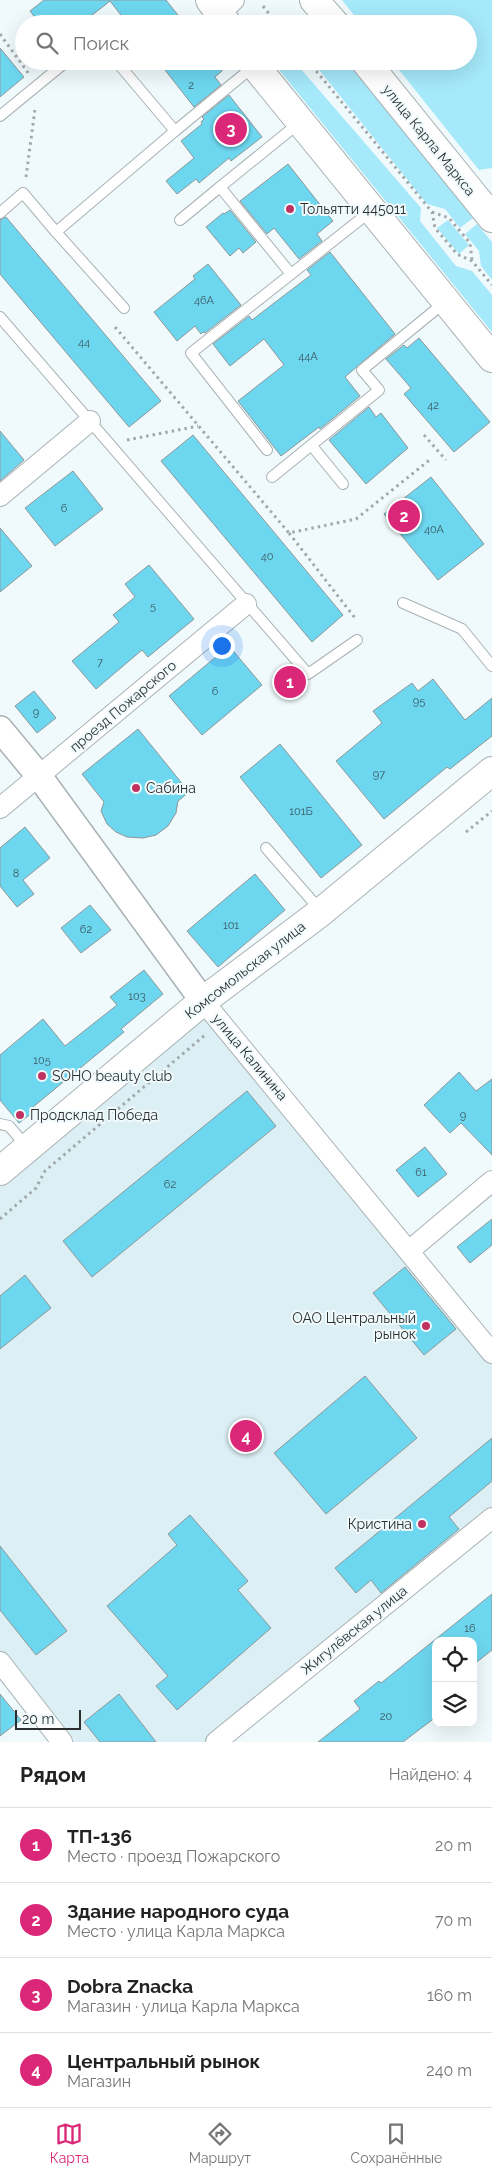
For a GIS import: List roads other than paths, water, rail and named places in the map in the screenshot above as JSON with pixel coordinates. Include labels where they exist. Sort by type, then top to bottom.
[{"type":"main road","points":[[314,0],[327,15]]},
{"type":"main road","points":[[258,70],[492,358]]},
{"type":"main road","name":"улица Карла Маркса","points":[[373,70],[492,218]]},
{"type":"main road","name":"Комсомольская улица","points":[[0,1171],[203,1001],[321,912],[492,771]]},
{"type":"street","points":[[0,496],[90,420]]},
{"type":"street","name":"проезд Пожарского","points":[[0,808],[246,604]]},
{"type":"street","name":"улица Калинина","points":[[0,729],[39,776],[203,1001],[492,1353]]},
{"type":"street","points":[[409,1251],[492,1181]]},
{"type":"street","name":"Жигулёвская улица","points":[[216,1742],[492,1518]]},
{"type":"street","points":[[0,1662],[55,1739]]},
{"type":"lane","points":[[0,116],[56,70]]},
{"type":"lane","points":[[124,70],[176,131]]},
{"type":"lane","points":[[56,232],[246,70]]},
{"type":"lane","points":[[180,220],[300,122]]},
{"type":"lane","points":[[220,187],[292,274]]},
{"type":"lane","points":[[0,213],[24,193],[124,308]]},
{"type":"lane","points":[[267,450],[191,353],[372,210]]},
{"type":"lane","points":[[272,477],[379,390],[362,370],[446,301]]},
{"type":"lane","points":[[0,317],[308,674],[357,640]]},
{"type":"lane","points":[[312,446],[343,484]]},
{"type":"lane","points":[[403,603],[469,633],[492,666]]},
{"type":"lane","points":[[266,848],[321,912]]},
{"type":"lane","points":[[0,1124],[9,1126],[27,1148]]},
{"type":"place","name":"Dobra Znacka","points":[[231,129]]},
{"type":"place","name":"Тольятти 445011","points":[[290,209]]},
{"type":"place","name":"Здание народного суда","points":[[404,516]]},
{"type":"place","name":"ТП-136","points":[[290,682]]},
{"type":"place","name":"Сабина","points":[[136,788]]},
{"type":"place","name":"SOHO beauty club","points":[[42,1076]]},
{"type":"place","name":"Продсклад Победа","points":[[20,1115]]},
{"type":"place","name":"ОАО Центральный рынок","points":[[426,1326]]},
{"type":"place","name":"Центральный рынок","points":[[246,1436]]},
{"type":"place","name":"Кристина","points":[[422,1524]]}]
